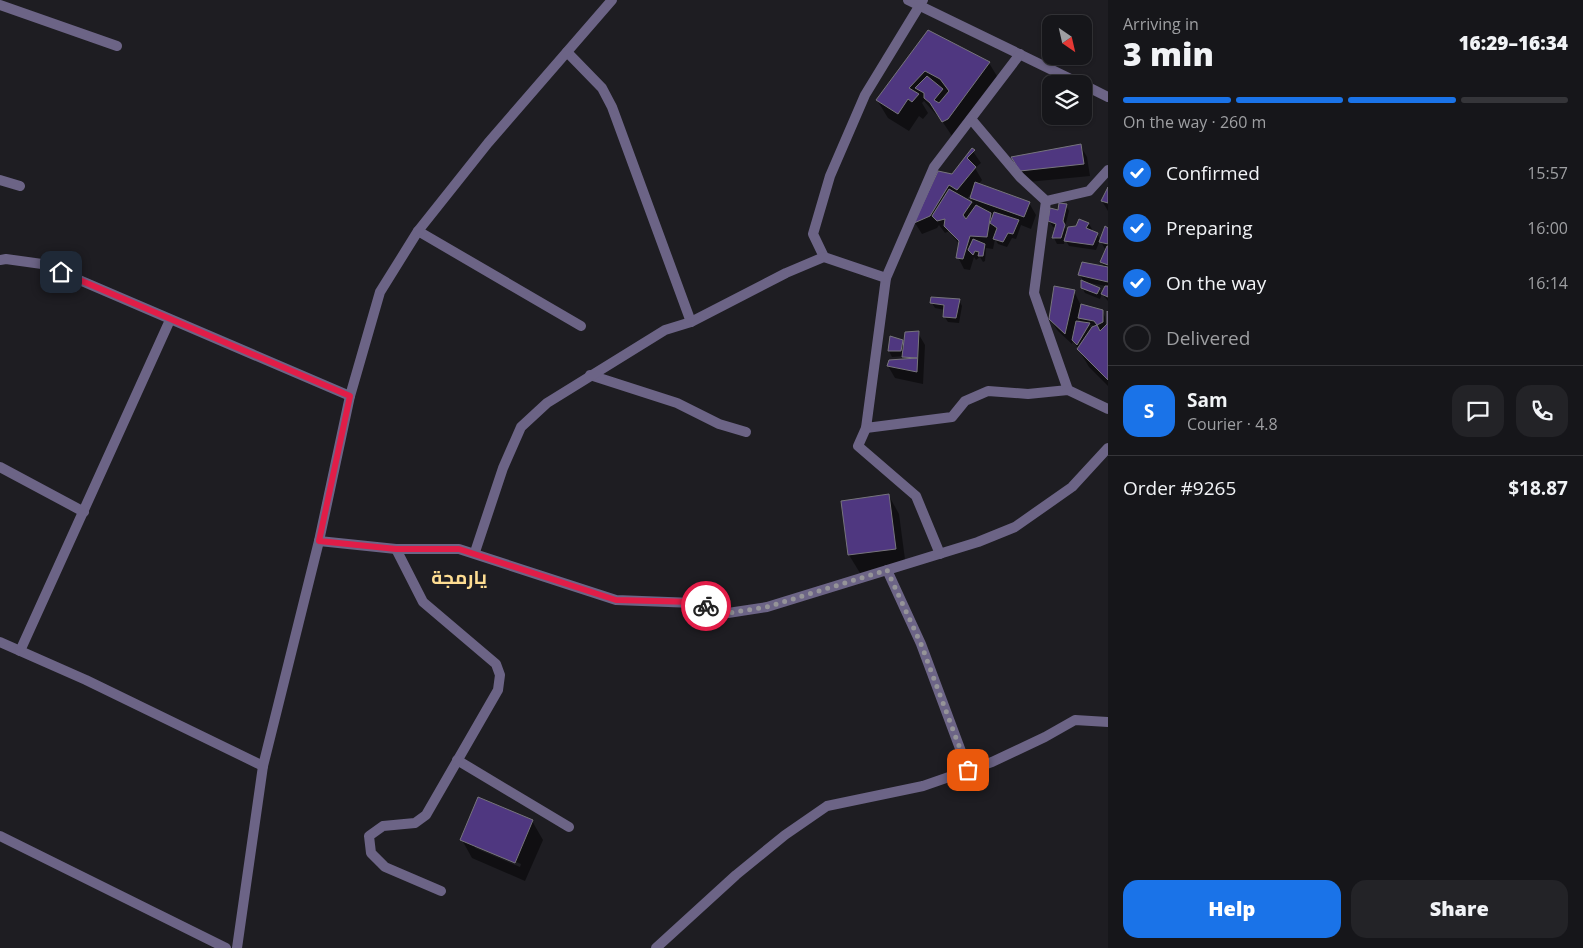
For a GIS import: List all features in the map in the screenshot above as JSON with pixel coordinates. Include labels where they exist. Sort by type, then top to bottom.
[{"type":"street","points":[[237,948],[263,766],[319,541],[350,396],[380,292],[418,231],[488,143],[612,0]]},
{"type":"street","points":[[908,0],[921,3],[1063,75]]},
{"type":"street","points":[[824,257],[813,234],[830,176],[865,95],[921,3]]},
{"type":"street","points":[[0,5],[117,46]]},
{"type":"street","points":[[567,52],[602,88],[612,107],[691,322]]},
{"type":"street","points":[[940,554],[916,496],[858,446],[866,428],[886,278],[934,167],[1020,54]]},
{"type":"street","points":[[1092,89],[1108,97]]},
{"type":"street","points":[[971,118],[1020,177],[1046,201]]},
{"type":"street","points":[[1046,201],[1089,190],[1108,170]]},
{"type":"street","points":[[0,180],[20,186]]},
{"type":"street","points":[[1046,201],[1034,294],[1068,390]]},
{"type":"street","points":[[418,231],[581,326]]},
{"type":"street","points":[[474,552],[504,468],[522,427],[547,403],[665,330],[691,322],[786,273],[824,257],[886,278]]},
{"type":"street","points":[[0,260],[6,259],[42,264],[350,396]]},
{"type":"street","points":[[20,651],[170,320]]},
{"type":"street","points":[[590,375],[677,403],[719,424],[746,432]]},
{"type":"street","points":[[866,428],[952,417],[965,400],[988,391],[1028,394],[1068,390],[1108,409]]},
{"type":"street","points":[[319,541],[396,549],[459,549],[474,552],[616,600],[694,602],[728,613],[767,607],[940,554],[1015,527],[1072,487],[1108,448]]},
{"type":"street","points":[[0,467],[84,512]]},
{"type":"street","points":[[396,549],[422,602],[496,664],[500,675],[498,690],[426,815],[415,823],[383,826],[369,836],[371,853],[385,866],[441,891]]},
{"type":"street","points":[[887,570],[921,644],[968,770]]},
{"type":"street","points":[[0,642],[86,680],[263,766]]},
{"type":"street","points":[[656,948],[736,875],[785,835],[827,806],[923,786],[968,770],[1036,741],[1074,720],[1108,722]]},
{"type":"street","points":[[457,760],[568,827]]},
{"type":"street","points":[[0,836],[226,948]]},
{"type":"building","points":[[928,30],[990,62],[948,119],[942,122],[930,103],[924,98],[924,93],[915,88],[927,76],[943,89],[934,100],[939,103],[949,91],[940,79],[925,71],[909,88],[919,94],[912,102],[908,99],[898,114],[876,100]]},
{"type":"building","points":[[1081,144],[1084,164],[1020,171],[1011,157]]},
{"type":"building","points":[[972,148],[975,150],[967,158],[976,167],[957,190],[949,185],[930,216],[914,223],[938,171],[952,174]]},
{"type":"building","points":[[975,182],[1030,202],[1024,217],[970,198]]},
{"type":"building","points":[[1108,187],[1108,203],[1101,201]]},
{"type":"building","points":[[949,189],[972,202],[963,215],[966,219],[976,205],[991,213],[987,237],[970,236],[963,259],[956,258],[959,241],[944,226],[945,219],[937,221],[932,216]]},
{"type":"building","points":[[1059,203],[1067,204],[1063,221],[1065,225],[1061,238],[1052,238],[1056,224],[1048,221],[1050,208],[1058,210]]},
{"type":"building","points":[[994,212],[1019,220],[1013,234],[1008,233],[1003,242],[993,239],[997,228],[990,223]]},
{"type":"building","points":[[1079,219],[1089,223],[1086,228],[1098,233],[1093,245],[1064,241],[1068,227],[1076,226]]},
{"type":"building","points":[[1105,226],[1108,228],[1108,244],[1099,242]]},
{"type":"building","points":[[973,239],[985,244],[983,256],[978,256],[979,252],[975,251],[973,255],[968,250]]},
{"type":"building","points":[[1108,246],[1108,265],[1100,262]]},
{"type":"building","points":[[1082,262],[1108,267],[1108,282],[1078,275]]},
{"type":"building","points":[[1081,280],[1100,288],[1097,294],[1081,288]]},
{"type":"building","points":[[1054,286],[1075,290],[1065,334],[1049,319]]},
{"type":"building","points":[[1105,286],[1108,286],[1108,297],[1101,294]]},
{"type":"building","points":[[931,297],[960,299],[956,318],[943,317],[944,305],[930,303]]},
{"type":"building","points":[[1081,304],[1103,310],[1103,322],[1097,325],[1094,321],[1078,318]]},
{"type":"building","points":[[1107,311],[1108,380],[1077,349],[1092,327],[1097,325],[1100,331],[1107,324]]},
{"type":"building","points":[[1076,321],[1090,323],[1077,345],[1072,340]]},
{"type":"building","points":[[919,331],[917,372],[887,366],[889,360],[917,358],[902,357],[905,332]]},
{"type":"building","points":[[890,336],[903,340],[901,351],[888,351]]},
{"type":"building","points":[[889,494],[896,549],[848,555],[841,501]]},
{"type":"building","points":[[478,797],[533,820],[515,863],[460,840]]},
{"type":"way so far","points":[[706,606],[728,613],[767,607],[887,570],[921,644],[968,770]]},
{"type":"district","name":"يارمجة","points":[[459,577]]},
{"type":"route","points":[[61,272],[350,396],[319,541],[396,549],[459,549],[493,558],[616,600],[694,602],[706,606]]}]
